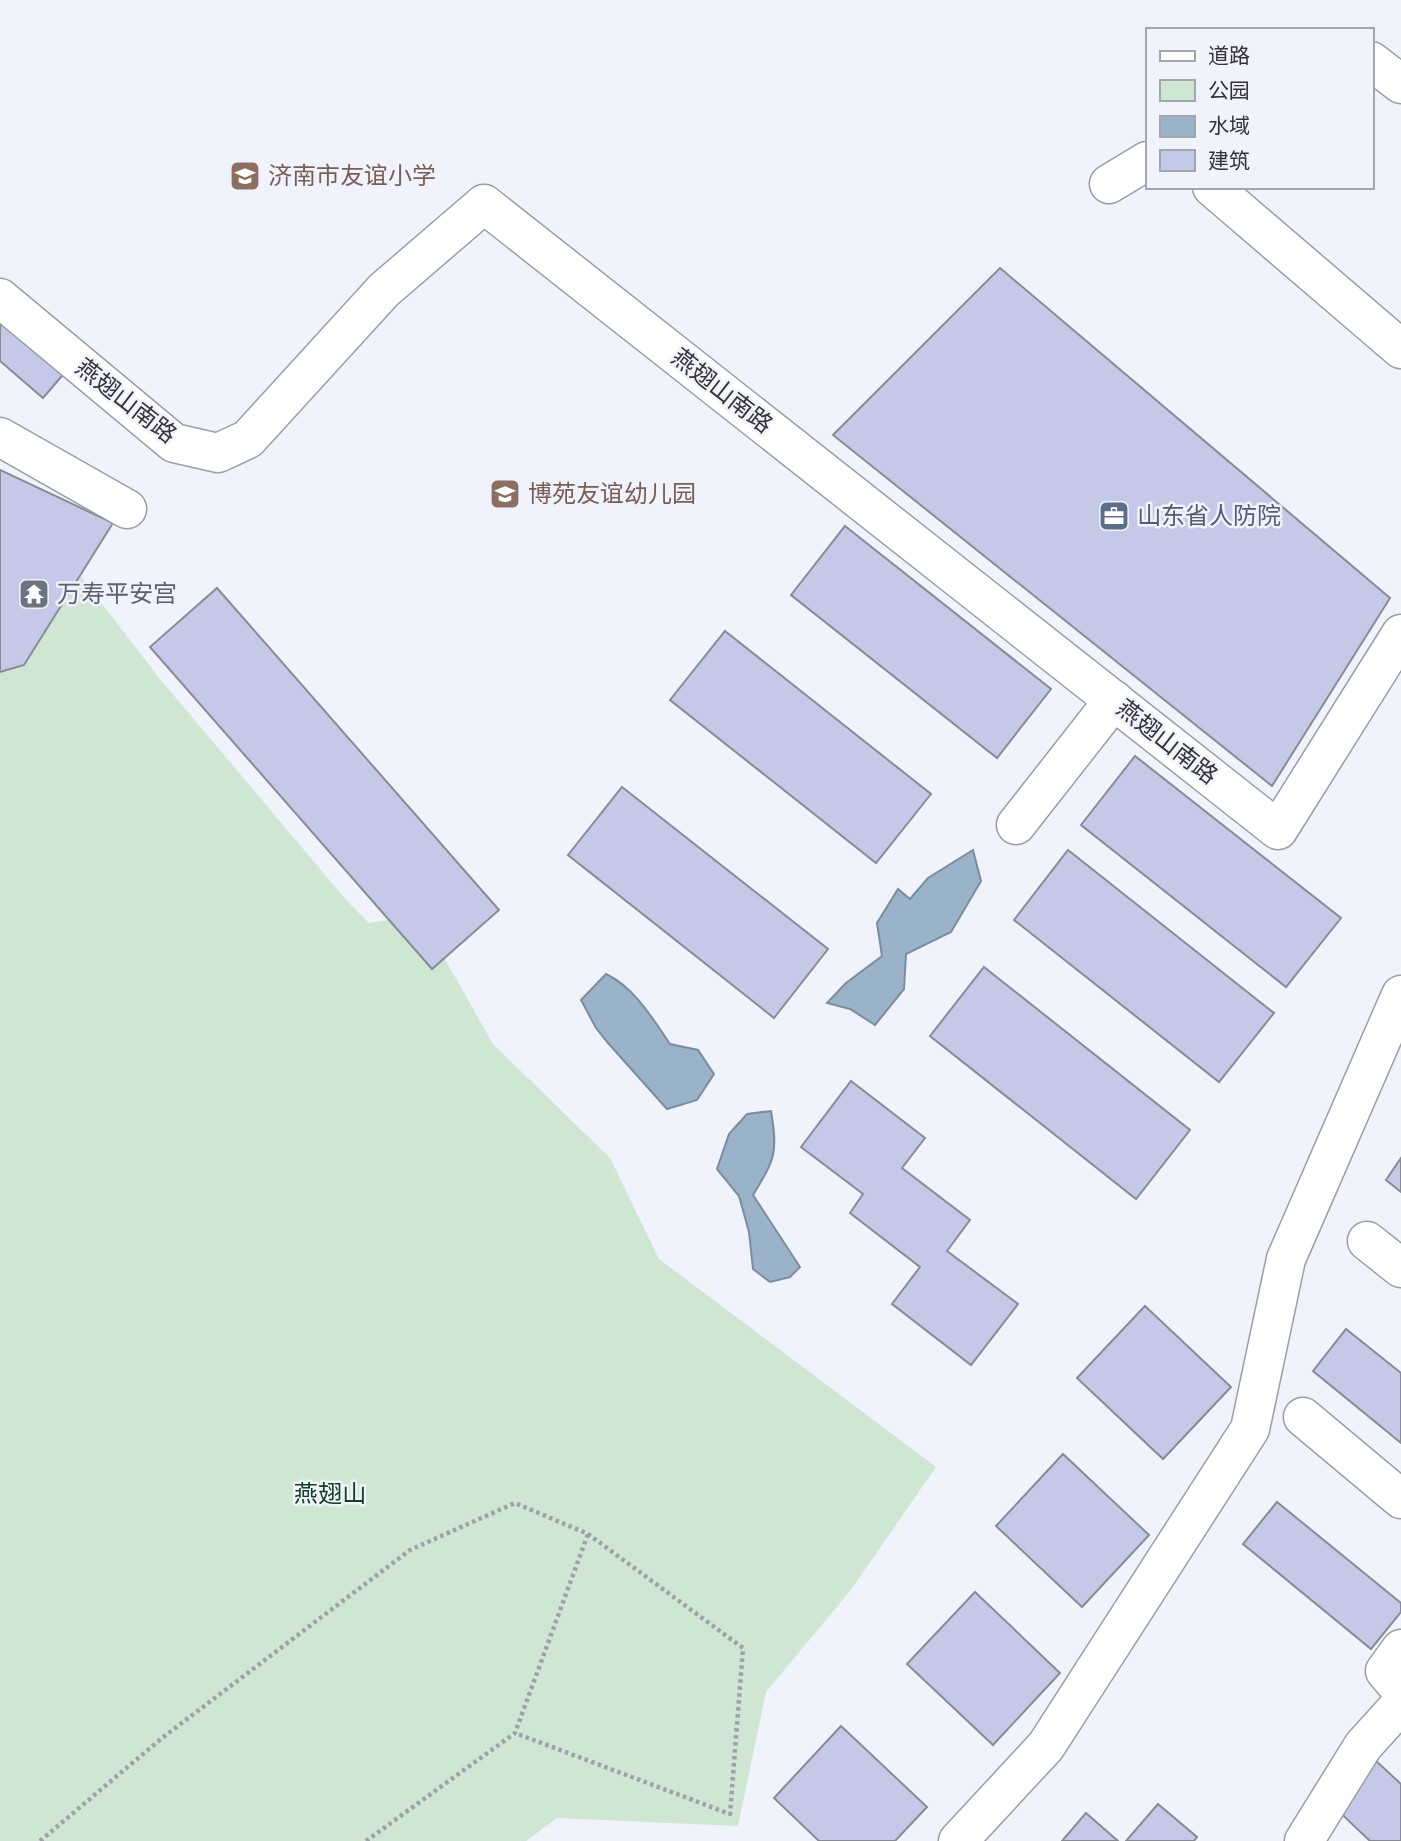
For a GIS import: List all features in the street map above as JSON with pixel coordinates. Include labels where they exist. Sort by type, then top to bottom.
[{"type":"street","points":[[1373,63],[1401,84]]},
{"type":"street","points":[[1109,184],[1146,162]]},
{"type":"street","points":[[1214,189],[1401,349]]},
{"type":"street","name":"燕翅山南路","points":[[0,298],[174,443],[218,453],[248,439],[384,290],[484,204],[1278,830],[1401,634]]},
{"type":"street","points":[[0,437],[127,509]]},
{"type":"street","points":[[1016,825],[1114,700]]},
{"type":"street","points":[[958,1841],[1046,1746],[1250,1429],[1286,1259],[1401,995]]},
{"type":"street","points":[[1367,1241],[1401,1268]]},
{"type":"street","points":[[1303,1418],[1401,1499]]},
{"type":"street","points":[[1401,1649],[1385,1671],[1401,1690]]},
{"type":"street","points":[[1306,1840],[1363,1746],[1401,1703]]},
{"type":"path","points":[[40,1841],[162,1738],[410,1550],[515,1503],[588,1534],[743,1648],[730,1814],[514,1732]]},
{"type":"path","points":[[366,1841],[514,1732],[588,1534]]},
{"type":"green space","name":"燕翅山","points":[[0,529],[72,565],[160,679],[347,901],[369,923],[420,915],[493,1044],[610,1158],[659,1259],[936,1467],[850,1591],[766,1692],[738,1826],[557,1818],[526,1841],[0,1841]]},
{"type":"water","points":[[973,850],[981,881],[951,932],[906,954],[904,989],[875,1025],[850,1009],[827,1003],[846,983],[882,956],[877,923],[898,889],[910,899],[928,878]]},
{"type":"water","points":[[606,974],[634,995],[670,1044],[698,1050],[714,1074],[697,1100],[667,1109],[596,1028],[581,1000]]},
{"type":"water","points":[[771,1111],[773,1155],[753,1195],[800,1267],[790,1277],[770,1282],[753,1269],[749,1232],[739,1196],[717,1169],[729,1134],[747,1114]]},
{"type":"building","name":"山东省人防院","points":[[1000,268],[1390,598],[1272,786],[833,435]]},
{"type":"building","points":[[0,313],[67,370],[43,398],[0,361]]},
{"type":"building","name":"万寿平安宫","points":[[0,470],[113,523],[24,665],[0,672]]},
{"type":"building","points":[[845,526],[1051,689],[997,758],[791,595]]},
{"type":"building","points":[[217,588],[499,910],[432,969],[150,647]]},
{"type":"building","points":[[725,631],[931,794],[876,863],[670,700]]},
{"type":"building","points":[[1135,756],[1341,918],[1286,987],[1081,825]]},
{"type":"building","points":[[622,787],[828,949],[774,1018],[568,855]]},
{"type":"building","points":[[1068,850],[1274,1013],[1219,1082],[1014,920]]},
{"type":"building","points":[[984,967],[1190,1130],[1136,1199],[930,1036]]},
{"type":"building","points":[[851,1081],[925,1138],[902,1168],[970,1220],[947,1251],[1018,1304],[971,1365],[892,1304],[920,1267],[850,1213],[863,1194],[801,1147]]},
{"type":"building","points":[[1401,1158],[1401,1192],[1386,1180]]},
{"type":"building","points":[[1145,1306],[1231,1387],[1163,1459],[1077,1378]]},
{"type":"building","points":[[1346,1329],[1401,1373],[1401,1443],[1313,1371]]},
{"type":"building","points":[[1063,1454],[1149,1535],[1082,1607],[996,1526]]},
{"type":"building","points":[[1277,1502],[1401,1603],[1401,1612],[1371,1649],[1243,1544]]},
{"type":"building","points":[[975,1592],[1060,1673],[993,1745],[907,1664]]},
{"type":"building","points":[[841,1726],[927,1807],[895,1841],[819,1841],[774,1798]]},
{"type":"building","points":[[1374,1759],[1401,1784],[1401,1841],[1370,1841],[1331,1804]]},
{"type":"building","points":[[1158,1804],[1197,1837],[1194,1841],[1126,1841]]},
{"type":"building","points":[[1086,1813],[1118,1841],[1062,1841]]},
{"type":"place","name":"济南市友谊小学","points":[[245,176]]},
{"type":"place","name":"博苑友谊幼儿园","points":[[505,494]]},
{"type":"place","name":"山东省人防院","points":[[1114,516]]},
{"type":"place","name":"万寿平安宫","points":[[34,594]]}]
